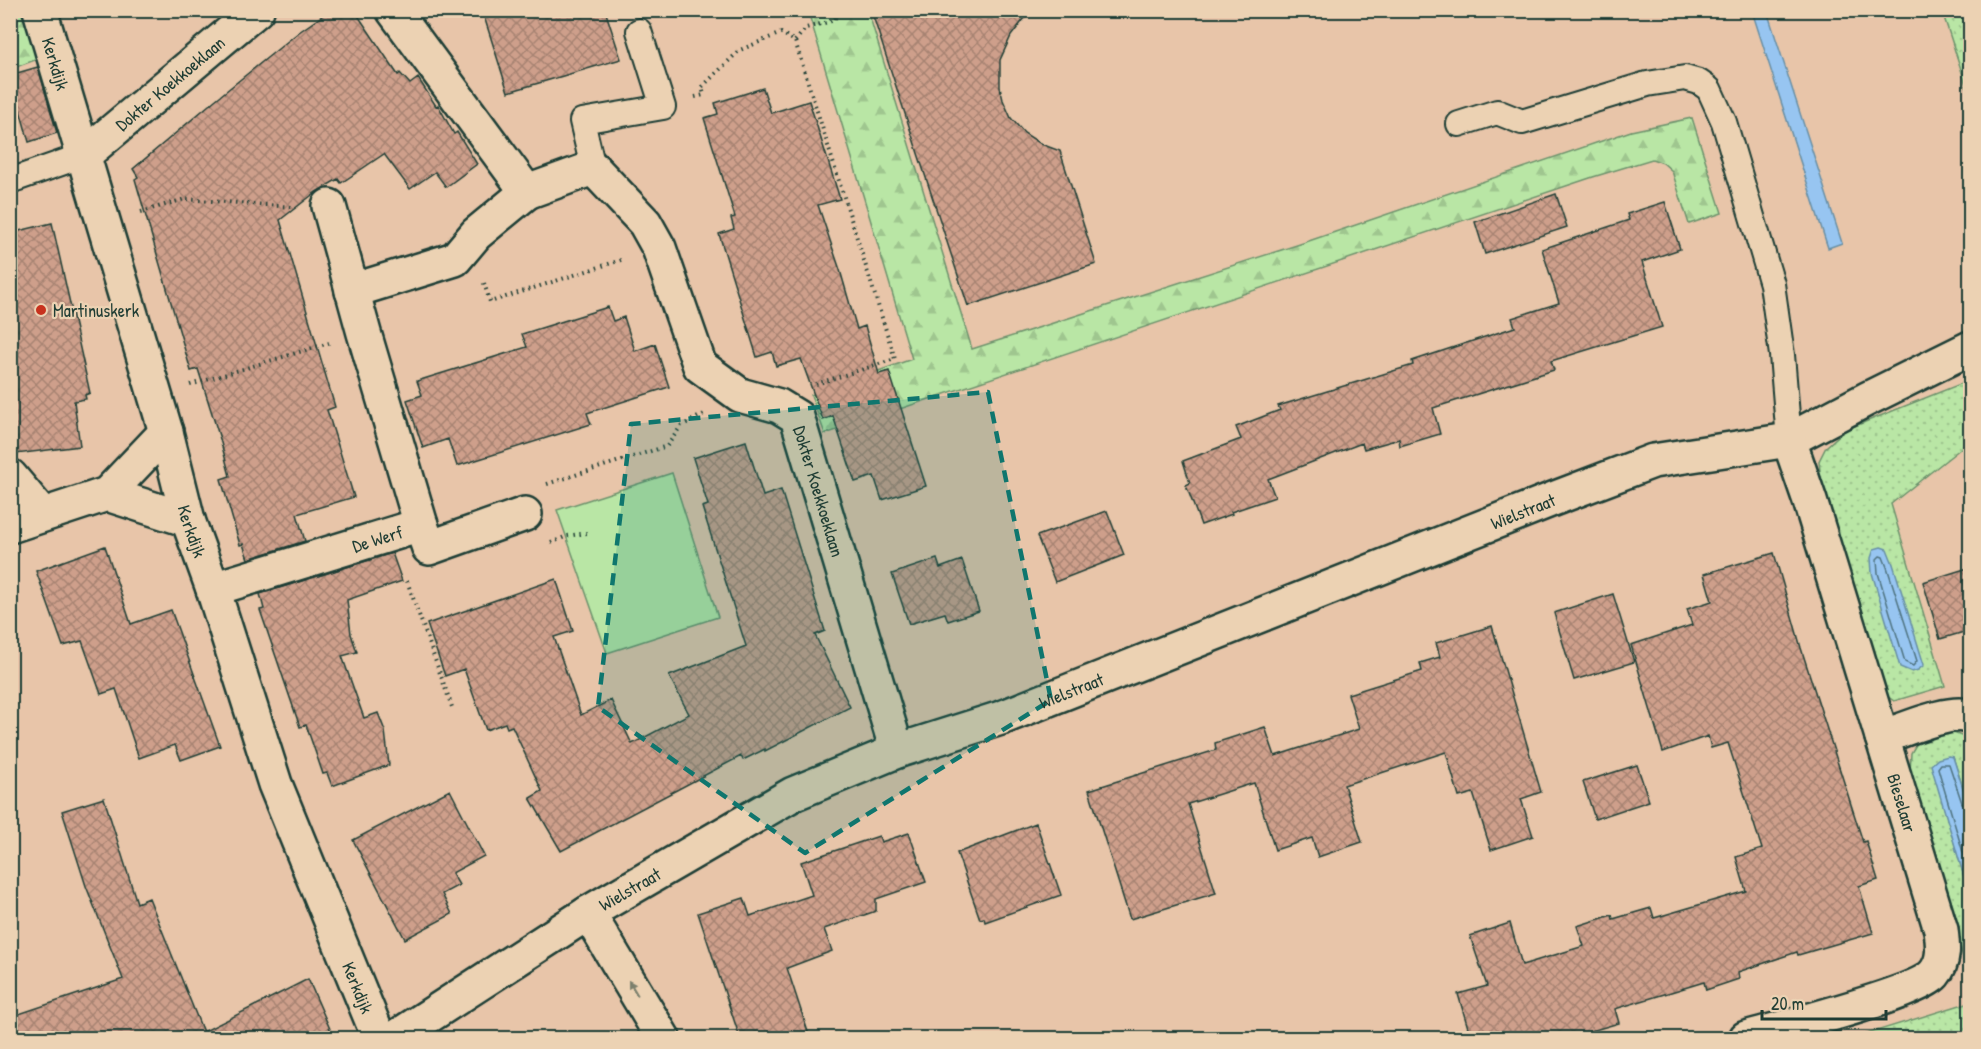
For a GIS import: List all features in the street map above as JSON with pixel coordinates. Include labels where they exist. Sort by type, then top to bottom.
[{"type":"street","name":"Kerkdijk","points":[[40,10],[166,432],[188,520],[213,589],[275,784],[379,1038]]},
{"type":"street","name":"Dokter Koekkoeklaan","points":[[84,155],[257,10]]},
{"type":"street","points":[[393,10],[527,192]]},
{"type":"street","name":"Dokter Koekkoeklaan","points":[[592,168],[645,223],[659,248],[700,366],[740,395],[778,406],[796,417],[897,751]]},
{"type":"street","points":[[352,291],[454,259],[476,234],[527,192],[592,168]]},
{"type":"street","points":[[329,206],[421,525]]},
{"type":"street","name":"Wielstraat","points":[[395,1038],[588,913],[793,794],[897,751],[1002,718],[1653,461],[1789,440],[1971,348]]},
{"type":"street","points":[[10,526],[107,495],[166,432]]},
{"type":"street","name":"Bieselaar","points":[[1746,1038],[1821,1028],[1908,990],[1934,975],[1944,956],[1941,930],[1789,440]]},
{"type":"street","points":[[10,476],[42,514]]},
{"type":"street","points":[[107,495],[188,520]]},
{"type":"street","name":"De Werf","points":[[213,589],[421,525],[429,548],[525,514]]},
{"type":"street","points":[[1882,737],[1948,716],[1971,717]]},
{"type":"street","points":[[588,913],[663,1038]]},
{"type":"lane","points":[[592,168],[582,121],[663,106],[639,31]]},
{"type":"lane","points":[[1459,124],[1497,112],[1522,122],[1647,84],[1685,78],[1699,82],[1709,89],[1724,122],[1772,284],[1782,355],[1789,440]]},
{"type":"lane","points":[[10,181],[84,155]]},
{"type":"path","points":[[795,41],[806,28],[835,20],[836,10]]},
{"type":"path","points":[[663,106],[704,95],[702,87],[740,50],[781,33],[795,41],[895,359],[803,387],[796,417]]},
{"type":"path","points":[[103,224],[185,199],[267,205]]},
{"type":"path","points":[[454,259],[479,267],[490,302],[659,248]]},
{"type":"path","points":[[155,396],[364,333]]},
{"type":"path","points":[[542,486],[667,446],[681,426],[740,395]]},
{"type":"path","points":[[391,535],[452,707]]},
{"type":"highlighted area","points":[[988,392],[1051,700],[805,853],[598,707],[631,424]]},
{"type":"green space","points":[[11,11],[37,11],[51,54],[11,69]]},
{"type":"green space","points":[[808,11],[868,11],[972,349],[1300,244],[1631,131],[1692,118],[1722,213],[1689,224],[1672,171],[1663,163],[1652,159],[825,434],[811,395],[912,359]]},
{"type":"green space","points":[[1942,11],[1970,11],[1970,97]]},
{"type":"green space","points":[[1970,380],[1970,441],[1891,504],[1945,686],[1894,701],[1887,696],[1881,684],[1821,481],[1819,461],[1826,447],[1845,430]]},
{"type":"green space","points":[[672,473],[718,617],[607,653],[557,510]]},
{"type":"green space","points":[[1951,732],[1967,738],[1970,745],[1970,810],[1953,757],[1932,766],[1970,897],[1970,980],[1910,773],[1911,753],[1917,743]]},
{"type":"green space","points":[[1970,1002],[1970,1038],[1859,1038],[1860,1036]]},
{"type":"water","points":[[1752,11],[1767,11],[1842,243],[1828,248]]},
{"type":"water","points":[[1881,547],[1887,549],[1893,564],[1924,665],[1912,672],[1900,667],[1872,573],[1871,558],[1874,549]]},
{"type":"water","points":[[1953,757],[1970,810],[1970,897],[1931,765],[1938,759]]},
{"type":"building","points":[[482,10],[605,10],[621,59],[508,92]]},
{"type":"building","points":[[871,10],[1031,10],[1011,36],[1000,60],[1000,87],[1003,100],[1011,118],[1024,133],[1041,144],[1060,151],[1096,264],[968,306]]},
{"type":"building","points":[[329,11],[355,11],[398,75],[400,73],[410,84],[418,78],[436,106],[438,105],[454,134],[457,132],[477,164],[446,187],[435,172],[410,189],[384,154],[341,183],[338,179],[316,192],[280,220],[335,407],[327,410],[354,497],[297,514],[305,541],[248,559],[243,544],[240,545],[221,479],[230,476],[220,439],[198,369],[191,371],[135,179],[138,177],[133,169],[299,32]]},
{"type":"building","points":[[38,67],[57,133],[29,142],[10,75]]},
{"type":"building","points":[[763,88],[771,113],[809,101],[840,199],[818,205],[857,329],[865,326],[879,374],[889,371],[926,486],[882,500],[874,476],[855,482],[833,416],[823,420],[801,359],[776,366],[772,352],[757,357],[719,234],[734,229],[731,218],[735,217],[704,118],[718,114],[715,103]]},
{"type":"building","points":[[1556,194],[1567,227],[1485,254],[1475,222]]},
{"type":"building","points":[[1665,202],[1680,249],[1642,262],[1662,327],[1551,361],[1554,370],[1433,408],[1440,434],[1400,446],[1399,439],[1364,449],[1362,443],[1268,479],[1275,497],[1201,525],[1186,485],[1190,483],[1183,461],[1241,439],[1236,427],[1280,410],[1278,406],[1413,365],[1412,361],[1515,327],[1512,318],[1559,303],[1542,249],[1629,220],[1627,214]]},
{"type":"building","name":"Martinuskerk","points":[[52,223],[90,393],[85,395],[86,399],[74,401],[80,446],[16,454],[14,437],[10,437],[10,233]]},
{"type":"building","points":[[608,307],[613,321],[624,317],[635,351],[655,344],[669,387],[587,413],[591,424],[457,466],[448,439],[423,448],[407,400],[422,395],[417,381],[527,347],[522,334]]},
{"type":"building","points":[[746,441],[763,496],[781,490],[825,631],[815,635],[850,707],[765,751],[765,749],[743,760],[741,756],[561,851],[530,798],[542,791],[512,726],[507,728],[505,723],[486,730],[464,669],[445,676],[427,624],[556,579],[573,631],[554,637],[581,715],[611,700],[632,744],[689,714],[669,676],[746,646],[702,507],[708,505],[693,458]]},
{"type":"building","points":[[1107,511],[1124,555],[1055,582],[1037,536]]},
{"type":"building","points":[[105,546],[131,624],[171,610],[220,746],[181,760],[175,745],[139,758],[116,689],[101,694],[82,641],[63,646],[36,571]]},
{"type":"building","points":[[392,553],[402,581],[347,600],[351,634],[357,652],[342,656],[364,718],[378,713],[385,731],[389,765],[332,786],[327,773],[323,774],[306,725],[300,727],[260,610],[264,609],[260,594]]},
{"type":"building","points":[[1774,553],[1801,648],[1863,842],[1866,841],[1878,880],[1859,886],[1873,933],[1798,955],[1797,952],[1738,972],[1739,979],[1706,990],[1704,982],[1615,1009],[1619,1023],[1567,1038],[1471,1038],[1458,994],[1487,986],[1470,936],[1510,923],[1522,965],[1584,946],[1577,926],[1612,915],[1613,919],[1651,908],[1654,918],[1746,891],[1736,857],[1762,849],[1728,743],[1711,748],[1708,736],[1663,752],[1631,645],[1692,625],[1687,609],[1712,601],[1704,574]]},
{"type":"building","points":[[937,559],[940,568],[962,560],[979,611],[948,621],[945,613],[909,624],[892,574]]},
{"type":"building","points":[[1971,567],[1971,630],[1940,639],[1923,582]]},
{"type":"building","points":[[1613,594],[1634,662],[1574,680],[1554,613]]},
{"type":"building","points":[[1492,626],[1541,792],[1521,799],[1533,836],[1491,850],[1473,793],[1459,797],[1446,752],[1344,785],[1362,842],[1318,857],[1312,838],[1275,850],[1254,783],[1188,804],[1216,893],[1130,919],[1089,790],[1216,750],[1215,743],[1265,727],[1275,756],[1359,729],[1348,694],[1422,671],[1420,663],[1440,657],[1436,643]]},
{"type":"building","points":[[1637,765],[1649,801],[1595,819],[1583,782]]},
{"type":"building","points":[[450,790],[484,856],[452,873],[459,885],[442,894],[452,914],[405,939],[353,840]]},
{"type":"building","points":[[104,798],[137,903],[149,898],[203,1032],[308,979],[334,1038],[10,1038],[10,1017],[123,979],[86,886],[62,811]]},
{"type":"building","points":[[1036,823],[1061,895],[985,922],[984,918],[980,919],[957,853]]},
{"type":"building","points":[[909,833],[926,882],[876,899],[876,911],[824,929],[832,951],[787,968],[810,1038],[740,1038],[698,913],[744,898],[750,916],[812,895],[801,862],[879,836],[881,842]]},
{"type":"place","name":"Martinuskerk","points":[[41,310]]}]
